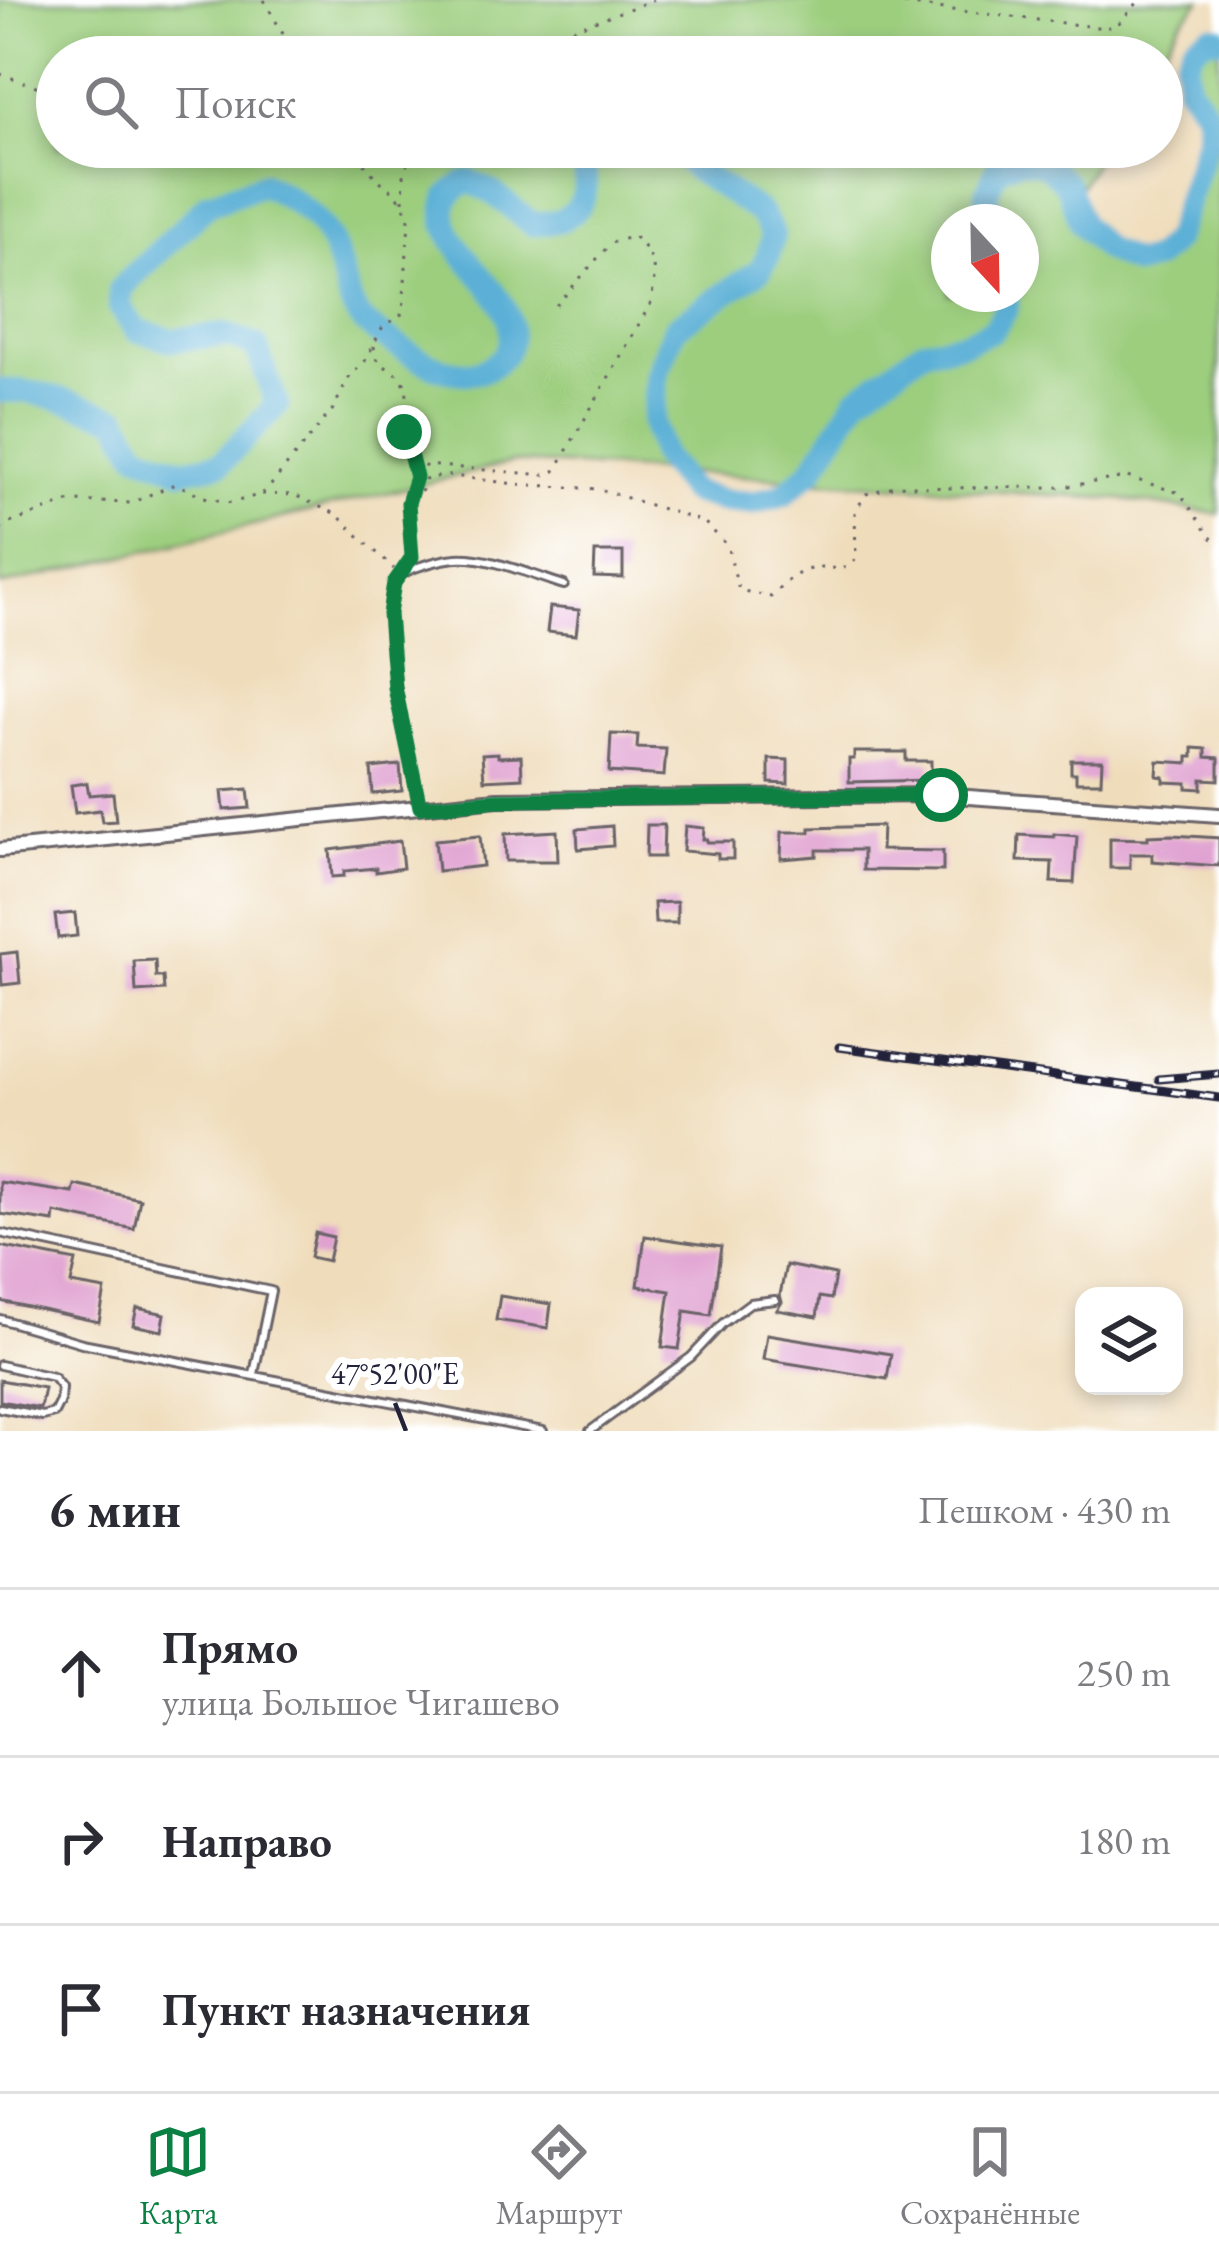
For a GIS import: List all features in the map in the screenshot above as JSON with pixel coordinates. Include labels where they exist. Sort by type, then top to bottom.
[{"type":"street","points":[[0,850],[497,800],[941,795],[1219,815]]},
{"type":"lane","points":[[420,807],[392,667],[389,614],[394,583],[410,569],[458,558],[564,585]]},
{"type":"lane","points":[[0,1232],[271,1291],[254,1376]]},
{"type":"lane","points":[[590,1431],[691,1358],[723,1323],[750,1303],[776,1300]]},
{"type":"lane","points":[[0,1319],[82,1343],[543,1431]]},
{"type":"lane","points":[[0,1365],[52,1377],[61,1387],[54,1413],[42,1416],[0,1408]]},
{"type":"path","points":[[264,0],[284,36]]},
{"type":"path","points":[[551,36],[654,0]]},
{"type":"path","points":[[869,0],[1105,28],[1117,26],[1140,0]]},
{"type":"path","points":[[0,74],[36,86]]},
{"type":"path","points":[[262,494],[333,409],[382,328],[404,313],[410,220],[403,203],[368,168]]},
{"type":"path","points":[[403,203],[406,168]]},
{"type":"path","points":[[0,529],[71,501],[131,503],[172,485],[231,502],[262,494],[294,495],[336,514],[400,575],[412,557],[408,503],[416,477],[426,465],[545,476],[555,471],[651,303],[656,273],[647,250],[634,236],[611,244],[553,309]]},
{"type":"path","points":[[374,346],[380,364],[398,376],[407,391],[404,432],[417,494],[425,480],[445,475],[599,489],[704,522],[727,545],[739,590],[771,597],[787,578],[821,567],[847,568],[856,559],[855,512],[866,494],[898,485],[1062,487],[1126,477],[1180,493],[1219,543]]},
{"type":"green space","points":[[0,0],[1201,0],[1172,36],[36,36],[36,168],[1091,168],[1072,200],[1097,239],[1135,264],[1155,259],[1174,239],[1208,136],[1206,113],[1188,86],[1186,62],[1194,46],[1210,36],[1219,38],[1219,514],[1119,499],[514,462],[0,586]]},
{"type":"building","points":[[595,552],[623,552],[623,578],[594,577]]},
{"type":"building","points":[[550,607],[579,610],[576,635],[547,632]]},
{"type":"building","points":[[611,734],[638,735],[637,748],[666,749],[664,776],[609,772]]},
{"type":"building","points":[[1193,748],[1206,749],[1206,757],[1219,758],[1219,780],[1202,779],[1202,789],[1164,782],[1164,777],[1157,776],[1158,761],[1188,763]]},
{"type":"building","points":[[854,752],[906,752],[906,761],[931,761],[931,780],[849,782],[849,759],[854,759]]},
{"type":"building","points":[[498,753],[498,757],[521,756],[522,778],[484,780],[482,754]]},
{"type":"building","points":[[769,759],[788,760],[788,784],[769,783]]},
{"type":"building","points":[[1071,760],[1102,760],[1101,782],[1076,782]]},
{"type":"building","points":[[400,765],[402,791],[373,794],[371,768]]},
{"type":"building","points":[[87,783],[89,795],[113,793],[116,821],[102,822],[100,810],[75,813],[71,785]]},
{"type":"building","points":[[248,789],[250,808],[224,810],[222,791]]},
{"type":"building","points":[[647,825],[664,825],[663,857],[646,857]]},
{"type":"building","points":[[612,826],[613,846],[578,849],[577,829]]},
{"type":"building","points":[[685,826],[704,828],[707,842],[733,842],[733,859],[683,851]]},
{"type":"building","points":[[882,826],[881,850],[943,851],[943,871],[863,870],[863,850],[817,850],[817,856],[781,859],[782,832]]},
{"type":"building","points":[[557,831],[558,861],[506,861],[505,834]]},
{"type":"building","points":[[1019,835],[1077,836],[1074,883],[1051,882],[1052,862],[1018,861]]},
{"type":"building","points":[[480,836],[483,866],[438,871],[435,840]]},
{"type":"building","points":[[1110,838],[1219,838],[1219,866],[1152,861],[1152,854],[1130,854],[1130,868],[1110,868]]},
{"type":"building","points":[[400,841],[403,868],[344,871],[344,876],[332,877],[330,850]]},
{"type":"building","points":[[677,902],[677,923],[655,923],[654,903]]},
{"type":"building","points":[[75,913],[77,936],[58,938],[55,915]]},
{"type":"building","points":[[17,952],[20,983],[2,985],[0,954]]},
{"type":"building","points":[[155,960],[156,977],[163,977],[164,990],[136,992],[134,961]]},
{"type":"building","points":[[0,1182],[73,1193],[75,1185],[140,1199],[134,1229],[55,1213],[54,1222],[0,1214]]},
{"type":"building","points":[[315,1233],[333,1237],[328,1261],[310,1257]]},
{"type":"building","points":[[645,1236],[721,1247],[711,1315],[685,1311],[679,1349],[662,1347],[670,1291],[638,1286]]},
{"type":"building","points":[[0,1246],[76,1261],[71,1284],[105,1290],[99,1322],[0,1301]]},
{"type":"building","points":[[786,1265],[835,1275],[831,1299],[820,1297],[817,1317],[777,1310]]},
{"type":"building","points":[[500,1296],[551,1304],[548,1328],[496,1320]]},
{"type":"building","points":[[137,1308],[165,1314],[162,1331],[133,1325]]},
{"type":"building","points":[[767,1334],[891,1354],[887,1379],[763,1359]]},
{"type":"building","points":[[0,1380],[44,1388],[40,1408],[0,1401]]},
{"type":"waterway","points":[[1049,168],[1067,184],[1081,224],[1105,249],[1135,264],[1155,259],[1174,240],[1208,136],[1207,113],[1188,86],[1186,62],[1194,46],[1210,36],[1219,38]]},
{"type":"waterway","points":[[381,335],[449,371],[478,372],[492,366],[509,345],[510,326],[493,291],[454,242],[446,202],[469,181],[493,193],[532,224],[552,222],[579,205],[584,196],[584,168]]},
{"type":"waterway","points":[[693,168],[760,213],[773,234],[760,270],[675,327],[657,374],[653,422],[662,456],[691,492],[753,503],[784,494],[812,470],[858,397],[923,350],[965,342],[993,330],[1004,312]]},
{"type":"waterway","points":[[987,204],[997,168]]},
{"type":"waterway","points":[[0,391],[45,395],[118,418],[137,452],[182,470],[221,463],[277,405],[256,346],[226,335],[172,340],[136,330],[120,307],[120,289],[208,204],[263,184],[300,207],[323,230],[356,313],[377,333]]},
{"type":"railway","points":[[839,1047],[1219,1098]]},
{"type":"railway","points":[[1159,1079],[1219,1074]]},
{"type":"route","points":[[404,432],[416,477],[408,503],[412,557],[394,583],[389,614],[395,688],[420,807],[497,800],[941,795]]}]
